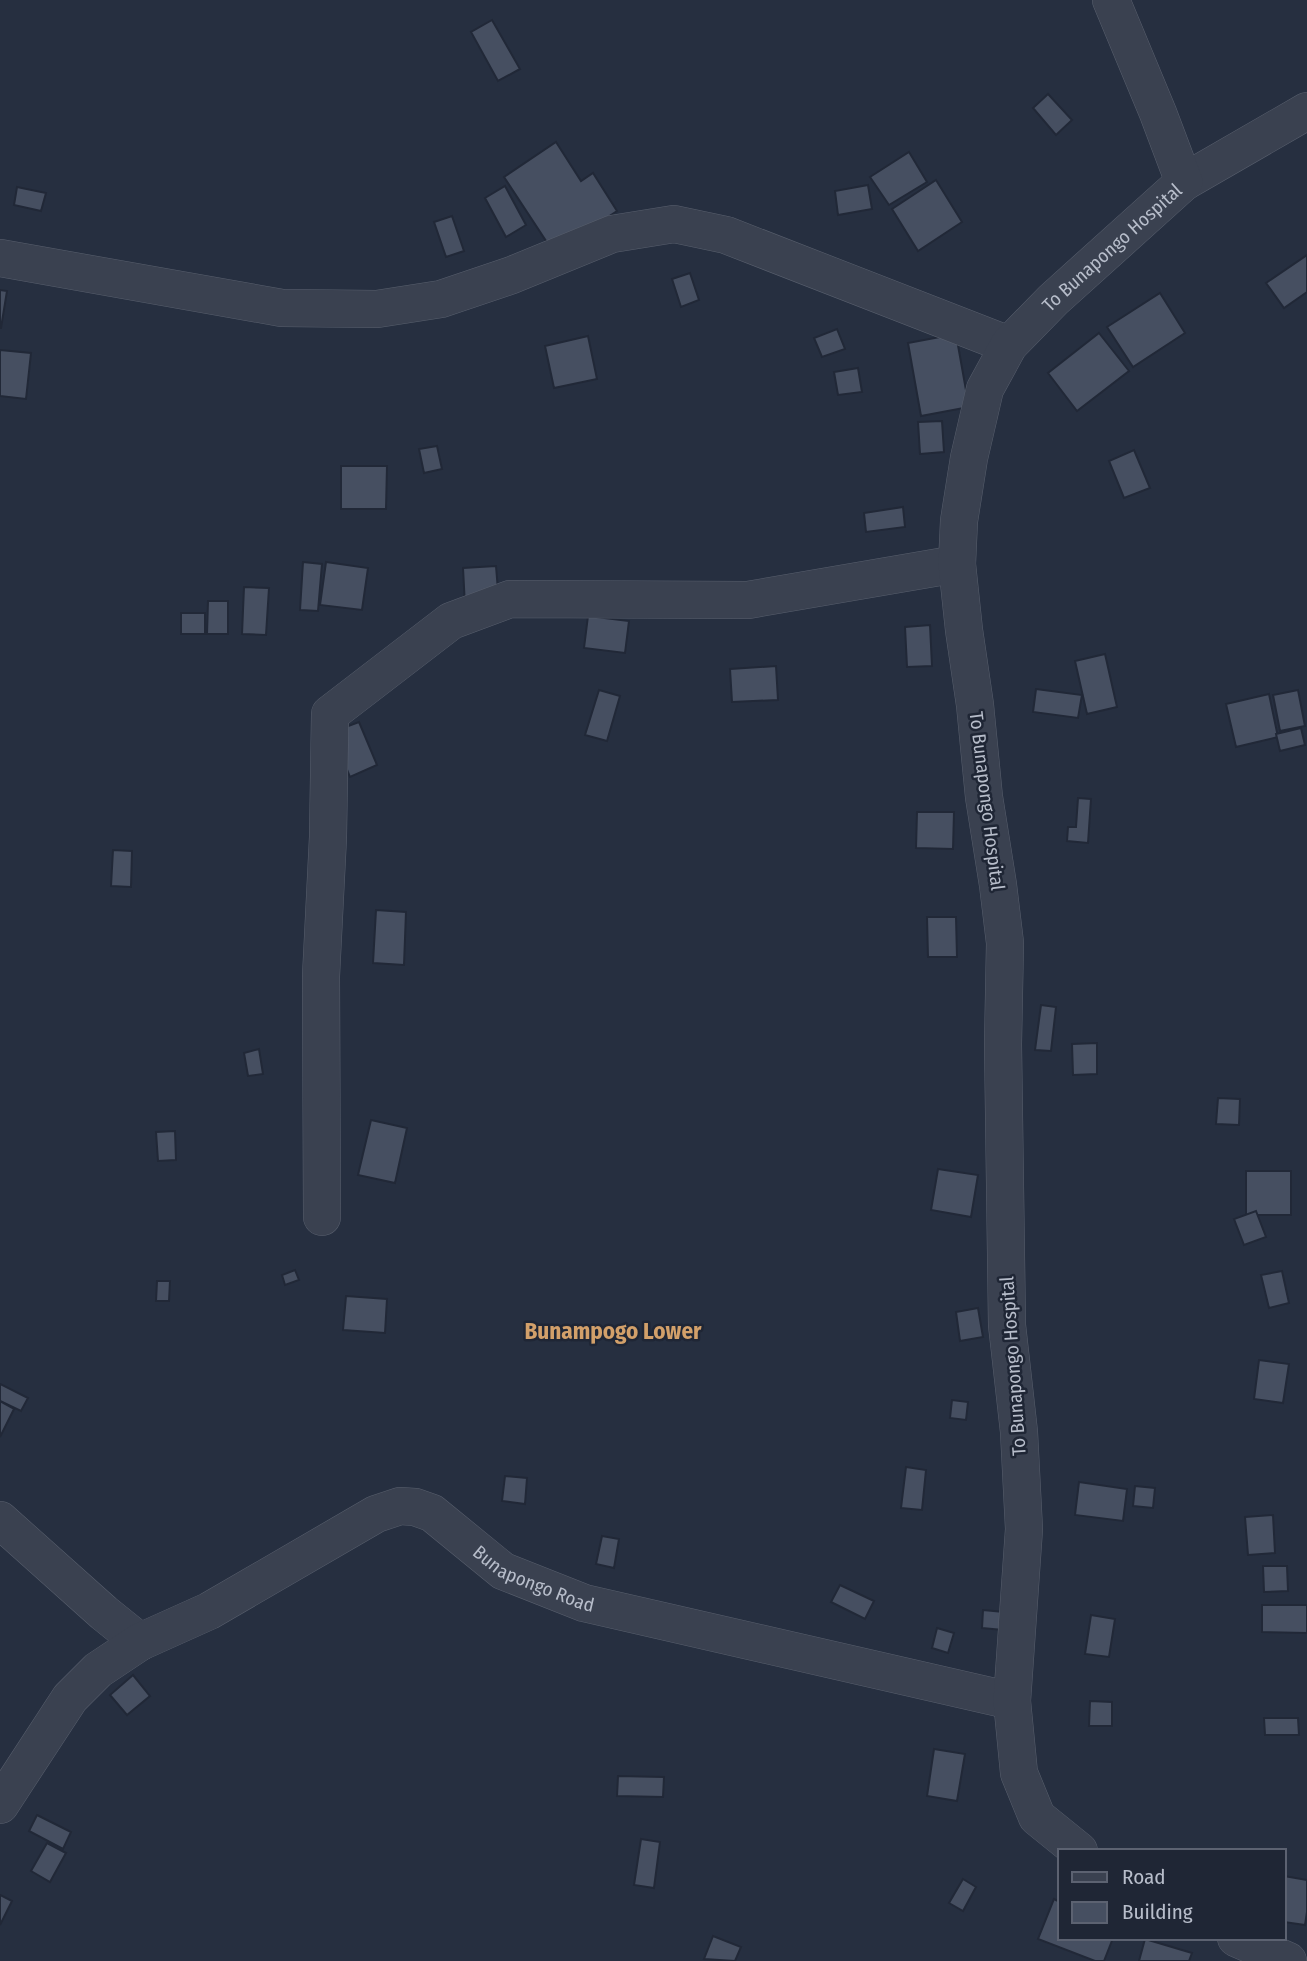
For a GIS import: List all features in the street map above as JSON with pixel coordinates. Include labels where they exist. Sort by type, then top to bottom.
[{"type":"street","name":"To Bunapongo Hospital","points":[[1012,1701],[1024,1529],[1019,1432],[1007,1325],[1003,1044],[1005,943],[984,797],[957,565],[961,508],[985,389],[1009,345],[1053,300],[1184,182],[1111,0]]},
{"type":"street","points":[[1184,182],[1307,111]]},
{"type":"street","points":[[0,258],[282,308],[377,309],[441,299],[512,275],[612,234],[674,224],[726,235],[1009,345]]},
{"type":"street","points":[[322,1217],[321,976],[328,837],[330,714],[451,621],[510,599],[748,600],[957,565]]},
{"type":"street","name":"Bunapongo Road","points":[[0,1805],[70,1698],[98,1670],[140,1642],[209,1611],[376,1514],[400,1506],[415,1507],[432,1513],[503,1571],[584,1603],[1012,1701]]},
{"type":"street","points":[[0,1520],[140,1642]]},
{"type":"street","points":[[1012,1701],[1019,1773],[1037,1817],[1077,1849]]},
{"type":"street","points":[[1241,1940],[1288,1961]]},
{"type":"building","points":[[492,20],[520,69],[498,81],[471,32]]},
{"type":"building","points":[[1048,94],[1072,120],[1056,135],[1033,108]]},
{"type":"building","points":[[556,142],[581,181],[593,173],[617,211],[554,253],[504,177]]},
{"type":"building","points":[[909,152],[927,182],[889,205],[870,177]]},
{"type":"building","points":[[936,180],[962,222],[918,251],[892,209]]},
{"type":"building","points":[[868,185],[872,209],[838,215],[835,191]]},
{"type":"building","points":[[505,186],[526,225],[506,237],[485,198]]},
{"type":"building","points":[[17,187],[46,193],[41,211],[14,205]]},
{"type":"building","points":[[452,216],[464,251],[446,257],[434,222]]},
{"type":"building","points":[[1307,255],[1307,292],[1284,308],[1266,283]]},
{"type":"building","points":[[690,273],[699,300],[681,307],[672,279]]},
{"type":"building","points":[[0,290],[7,291],[1,328],[0,328]]},
{"type":"building","points":[[1160,293],[1185,333],[1133,367],[1107,327]]},
{"type":"building","points":[[837,329],[845,349],[822,357],[814,338]]},
{"type":"building","points":[[1099,333],[1129,371],[1077,411],[1048,373]]},
{"type":"building","points":[[956,334],[969,407],[921,416],[908,343]]},
{"type":"building","points":[[588,336],[597,379],[554,388],[545,346]]},
{"type":"building","points":[[0,350],[31,353],[26,399],[0,396]]},
{"type":"building","points":[[858,368],[862,392],[838,395],[834,372]]},
{"type":"building","points":[[942,421],[944,452],[920,454],[918,422]]},
{"type":"building","points":[[437,446],[442,469],[424,473],[419,449]]},
{"type":"building","points":[[1134,450],[1150,488],[1124,498],[1109,461]]},
{"type":"building","points":[[341,466],[387,466],[386,509],[341,509]]},
{"type":"building","points":[[903,507],[905,527],[866,532],[864,513]]},
{"type":"building","points":[[303,562],[322,564],[318,611],[300,610]]},
{"type":"building","points":[[326,562],[368,568],[362,610],[320,605]]},
{"type":"building","points":[[496,566],[499,603],[465,606],[463,568]]},
{"type":"building","points":[[244,587],[269,588],[266,635],[242,634]]},
{"type":"building","points":[[208,601],[228,601],[228,634],[207,634]]},
{"type":"building","points":[[181,613],[205,613],[205,634],[181,634]]},
{"type":"building","points":[[588,616],[629,621],[625,653],[584,648]]},
{"type":"building","points":[[930,625],[932,666],[907,667],[905,627]]},
{"type":"building","points":[[1105,654],[1117,707],[1087,714],[1075,661]]},
{"type":"building","points":[[776,666],[778,700],[732,702],[730,669]]},
{"type":"building","points":[[1036,689],[1082,695],[1078,718],[1033,712]]},
{"type":"building","points":[[599,690],[620,696],[607,741],[585,735]]},
{"type":"building","points":[[1298,690],[1305,726],[1280,731],[1273,695]]},
{"type":"building","points":[[1269,694],[1278,737],[1236,747],[1226,704]]},
{"type":"building","points":[[359,722],[377,765],[350,777],[332,732]]},
{"type":"building","points":[[1301,728],[1305,745],[1280,751],[1276,734]]},
{"type":"building","points":[[1078,798],[1091,799],[1088,843],[1067,841],[1068,827],[1076,827]]},
{"type":"building","points":[[917,812],[954,812],[953,849],[916,848]]},
{"type":"building","points":[[113,850],[132,851],[131,887],[111,886]]},
{"type":"building","points":[[376,910],[406,912],[404,965],[373,963]]},
{"type":"building","points":[[927,917],[956,917],[957,957],[928,957]]},
{"type":"building","points":[[1041,1005],[1056,1007],[1051,1051],[1035,1050]]},
{"type":"building","points":[[1097,1043],[1097,1074],[1073,1075],[1072,1044]]},
{"type":"building","points":[[259,1049],[263,1074],[248,1076],[244,1053]]},
{"type":"building","points":[[1218,1098],[1240,1099],[1239,1125],[1216,1124]]},
{"type":"building","points":[[371,1120],[407,1128],[395,1183],[358,1175]]},
{"type":"building","points":[[175,1131],[176,1160],[158,1161],[156,1132]]},
{"type":"building","points":[[938,1169],[978,1175],[971,1217],[931,1210]]},
{"type":"building","points":[[1246,1171],[1291,1171],[1291,1215],[1246,1215]]},
{"type":"building","points":[[1256,1211],[1266,1237],[1244,1245],[1234,1219]]},
{"type":"building","points":[[295,1270],[299,1280],[285,1285],[282,1275]]},
{"type":"building","points":[[1282,1271],[1289,1303],[1269,1308],[1261,1275]]},
{"type":"building","points":[[157,1281],[170,1281],[169,1301],[156,1301]]},
{"type":"building","points":[[346,1296],[387,1299],[385,1333],[343,1330]]},
{"type":"building","points":[[978,1308],[983,1337],[960,1341],[956,1312]]},
{"type":"building","points":[[1259,1360],[1289,1364],[1283,1403],[1254,1399]]},
{"type":"building","points":[[0,1384],[28,1398],[21,1411],[0,1401]]},
{"type":"building","points":[[952,1400],[968,1402],[966,1420],[950,1418]]},
{"type":"building","points":[[0,1401],[14,1409],[0,1437]]},
{"type":"building","points":[[906,1467],[926,1470],[922,1510],[901,1508]]},
{"type":"building","points":[[505,1476],[527,1478],[525,1504],[502,1501]]},
{"type":"building","points":[[1079,1482],[1127,1489],[1123,1521],[1075,1515]]},
{"type":"building","points":[[1135,1486],[1155,1488],[1153,1508],[1133,1506]]},
{"type":"building","points":[[1273,1515],[1275,1553],[1248,1555],[1245,1517]]},
{"type":"building","points":[[602,1536],[619,1539],[614,1568],[596,1564]]},
{"type":"building","points":[[1263,1566],[1287,1566],[1288,1591],[1264,1592]]},
{"type":"building","points":[[840,1585],[874,1601],[865,1619],[831,1602]]},
{"type":"building","points":[[1262,1605],[1307,1605],[1307,1633],[1262,1632]]},
{"type":"building","points":[[983,1610],[1004,1612],[1003,1630],[982,1628]]},
{"type":"building","points":[[1091,1615],[1115,1619],[1109,1657],[1085,1654]]},
{"type":"building","points":[[937,1628],[954,1633],[948,1653],[932,1648]]},
{"type":"building","points":[[133,1675],[150,1696],[127,1715],[110,1695]]},
{"type":"building","points":[[1090,1701],[1112,1702],[1112,1726],[1089,1726]]},
{"type":"building","points":[[1264,1718],[1298,1718],[1299,1735],[1265,1735]]},
{"type":"building","points":[[934,1749],[965,1754],[957,1801],[927,1796]]},
{"type":"building","points":[[618,1776],[664,1777],[663,1797],[617,1796]]},
{"type":"building","points":[[37,1815],[71,1832],[63,1849],[29,1831]]},
{"type":"building","points":[[641,1839],[660,1842],[654,1888],[634,1885]]},
{"type":"building","points":[[47,1843],[66,1853],[50,1882],[31,1871]]},
{"type":"building","points":[[1286,1876],[1307,1880],[1305,1925],[1286,1922]]},
{"type":"building","points":[[963,1879],[976,1887],[963,1911],[949,1903]]},
{"type":"building","points":[[0,1895],[12,1901],[0,1925]]},
{"type":"building","points":[[1054,1899],[1058,1901],[1058,1940],[1112,1940],[1104,1961],[1095,1961],[1038,1939]]},
{"type":"building","points":[[713,1936],[741,1947],[735,1961],[704,1959]]},
{"type":"building","points":[[1145,1940],[1192,1953],[1189,1961],[1139,1961]]},
{"type":"district","name":"Bunampogo Lower","points":[[613,1331]]}]
